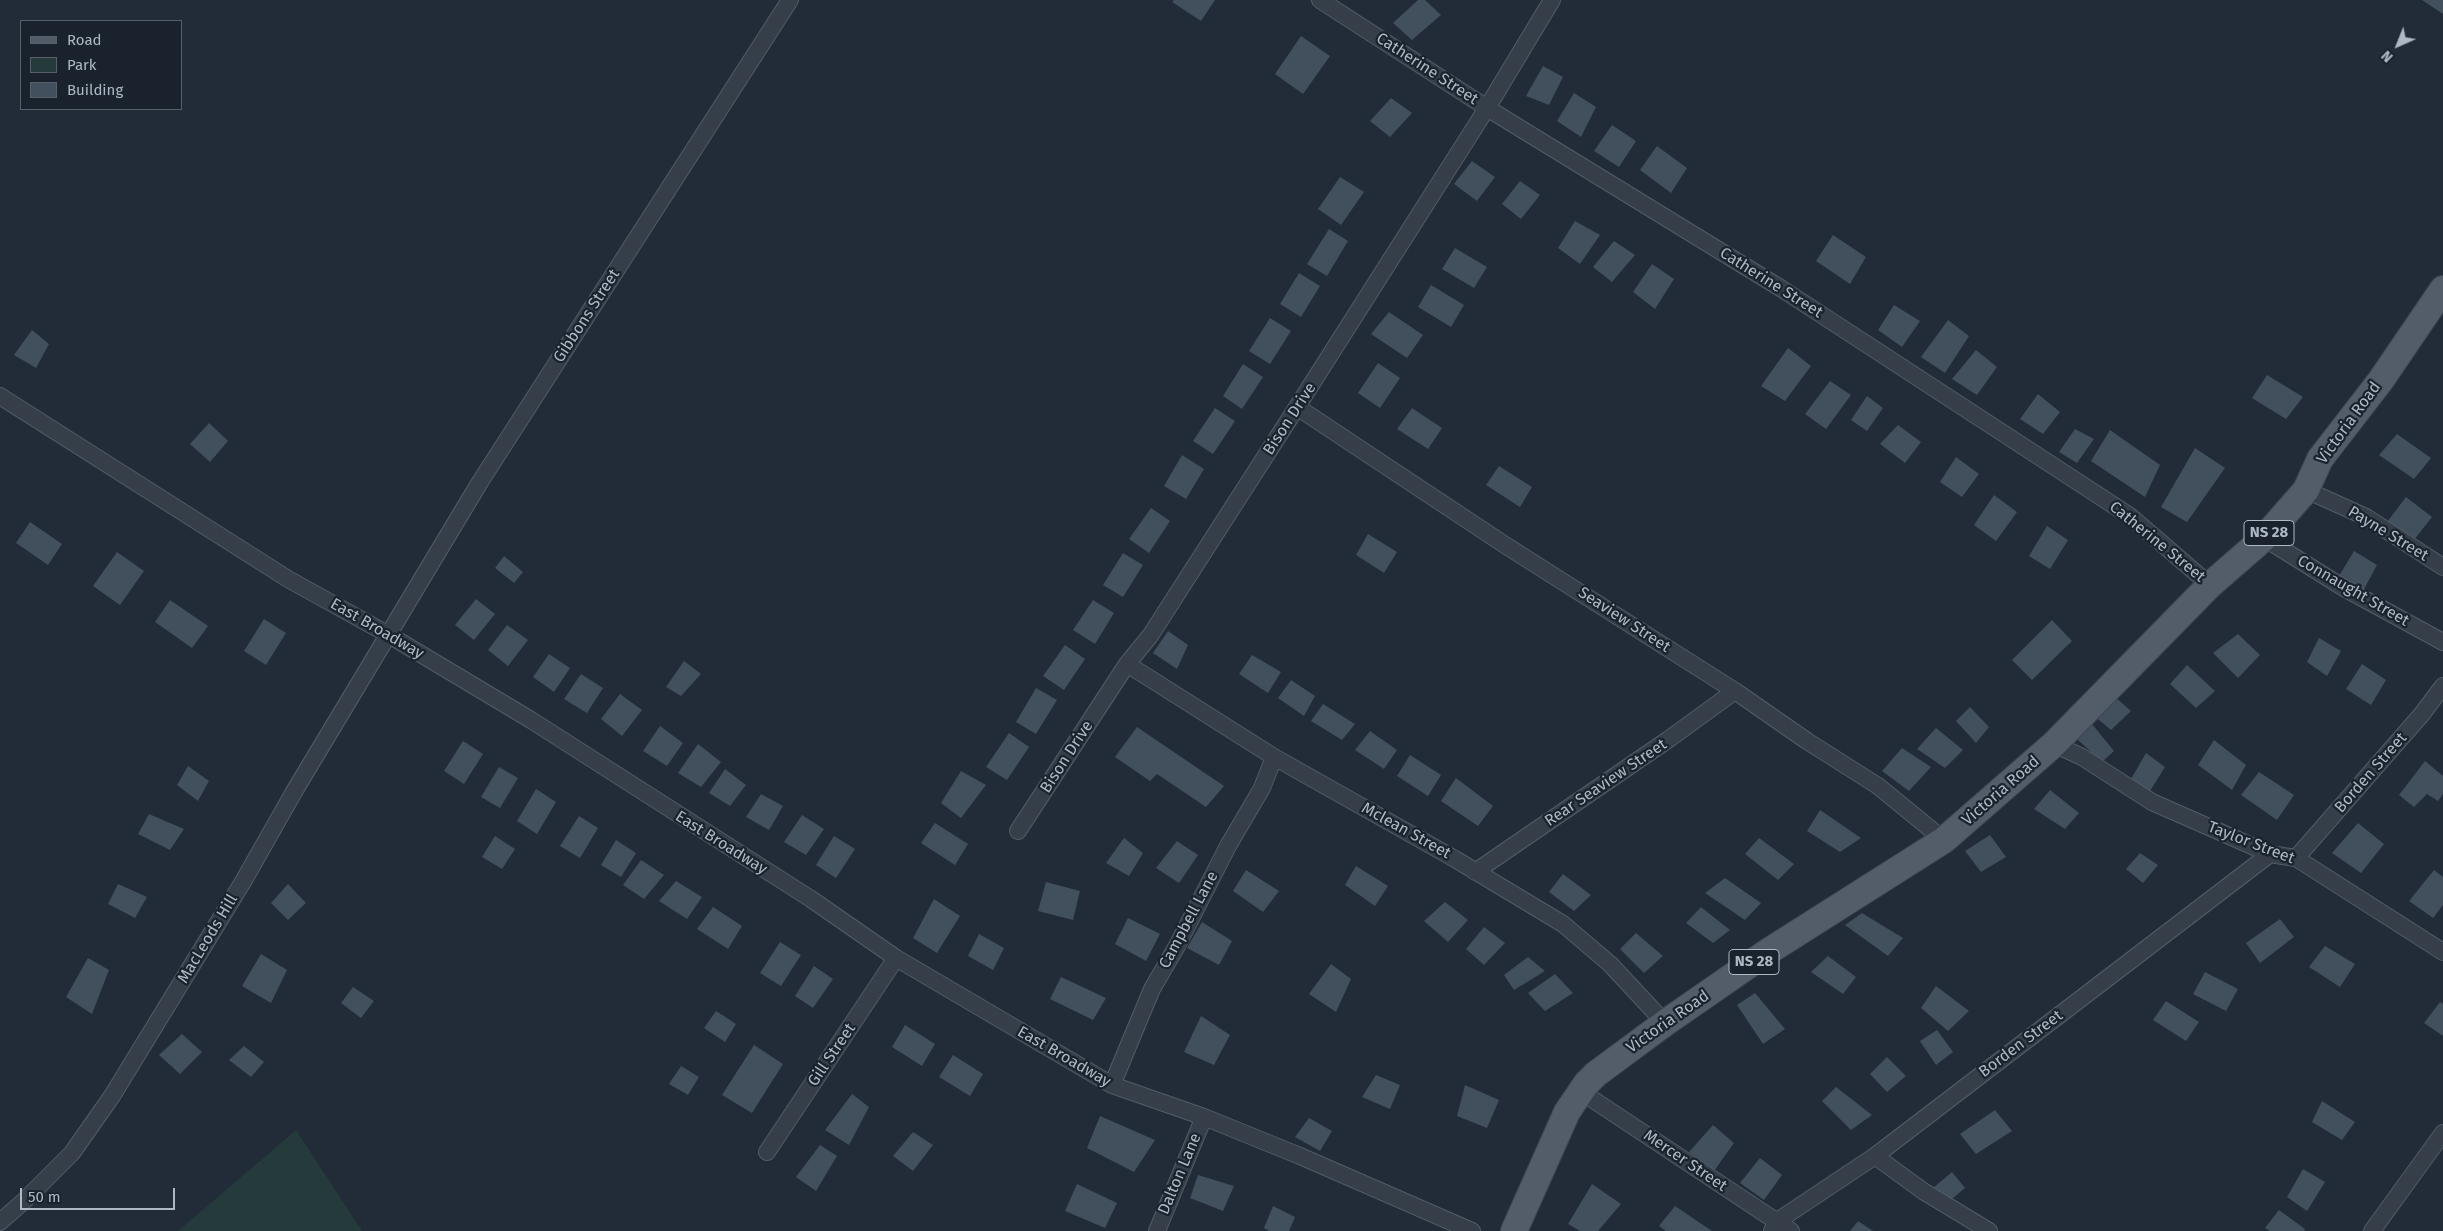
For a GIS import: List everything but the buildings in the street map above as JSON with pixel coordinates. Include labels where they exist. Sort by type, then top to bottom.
[{"type":"main road","name":"Victoria Road","points":[[1514,1231],[1567,1112],[1580,1091],[1596,1074],[1665,1023],[1769,951],[1944,840],[2054,744],[2210,585],[2264,538],[2306,490],[2320,459],[2381,380],[2443,289]]},
{"type":"street","name":"Gibbons Street","points":[[389,635],[480,482],[790,0]]},
{"type":"street","name":"Catherine Street","points":[[1320,0],[1487,108],[1782,289],[2130,516],[2210,585]]},
{"type":"street","name":"Bison Drive","points":[[1018,831],[1127,664],[1150,636],[1298,407],[1487,108],[1552,0]]},
{"type":"street","name":"East Broadway","points":[[0,396],[288,579],[389,635],[531,720],[811,899],[896,958],[1112,1085],[1204,1117],[1399,1198],[1472,1231]]},
{"type":"street","name":"Seaview Street","points":[[1298,407],[1505,545],[1735,691],[1807,741],[1892,796],[1944,840]]},
{"type":"street","name":"Payne Street","points":[[2306,490],[2366,518],[2443,567]]},
{"type":"street","name":"Connaught Street","points":[[2264,538],[2344,588],[2443,642]]},
{"type":"street","name":"MacLeods Hill","points":[[0,1222],[72,1153],[112,1096],[244,880],[389,635]]},
{"type":"street","name":"Mclean Street","points":[[1127,664],[1274,757],[1455,859],[1563,924],[1610,964],[1665,1023]]},
{"type":"street","name":"Borden Street","points":[[2296,858],[2422,714],[2443,686]]},
{"type":"street","name":"Rear Seaview Street","points":[[1475,872],[1669,739],[1735,691]]},
{"type":"street","name":"Taylor Street","points":[[2054,744],[2082,757],[2152,802],[2270,854],[2296,858],[2443,952]]},
{"type":"street","name":"Campbell Lane","points":[[1112,1085],[1152,989],[1177,946],[1228,846],[1262,788],[1274,757]]},
{"type":"street","name":"Borden Street","points":[[1774,1226],[1875,1156],[2270,854]]},
{"type":"street","name":"Gill Street","points":[[767,1152],[896,958]]},
{"type":"street","name":"Mercer Street","points":[[1580,1091],[1774,1226],[1791,1231]]},
{"type":"street","name":"Dalton Lane","points":[[1157,1231],[1204,1117]]},
{"type":"street","points":[[2372,1231],[2443,1133]]},
{"type":"street","points":[[1875,1156],[1923,1191],[1989,1231]]},
{"type":"green space","points":[[296,1130],[362,1231],[178,1231]]}]
